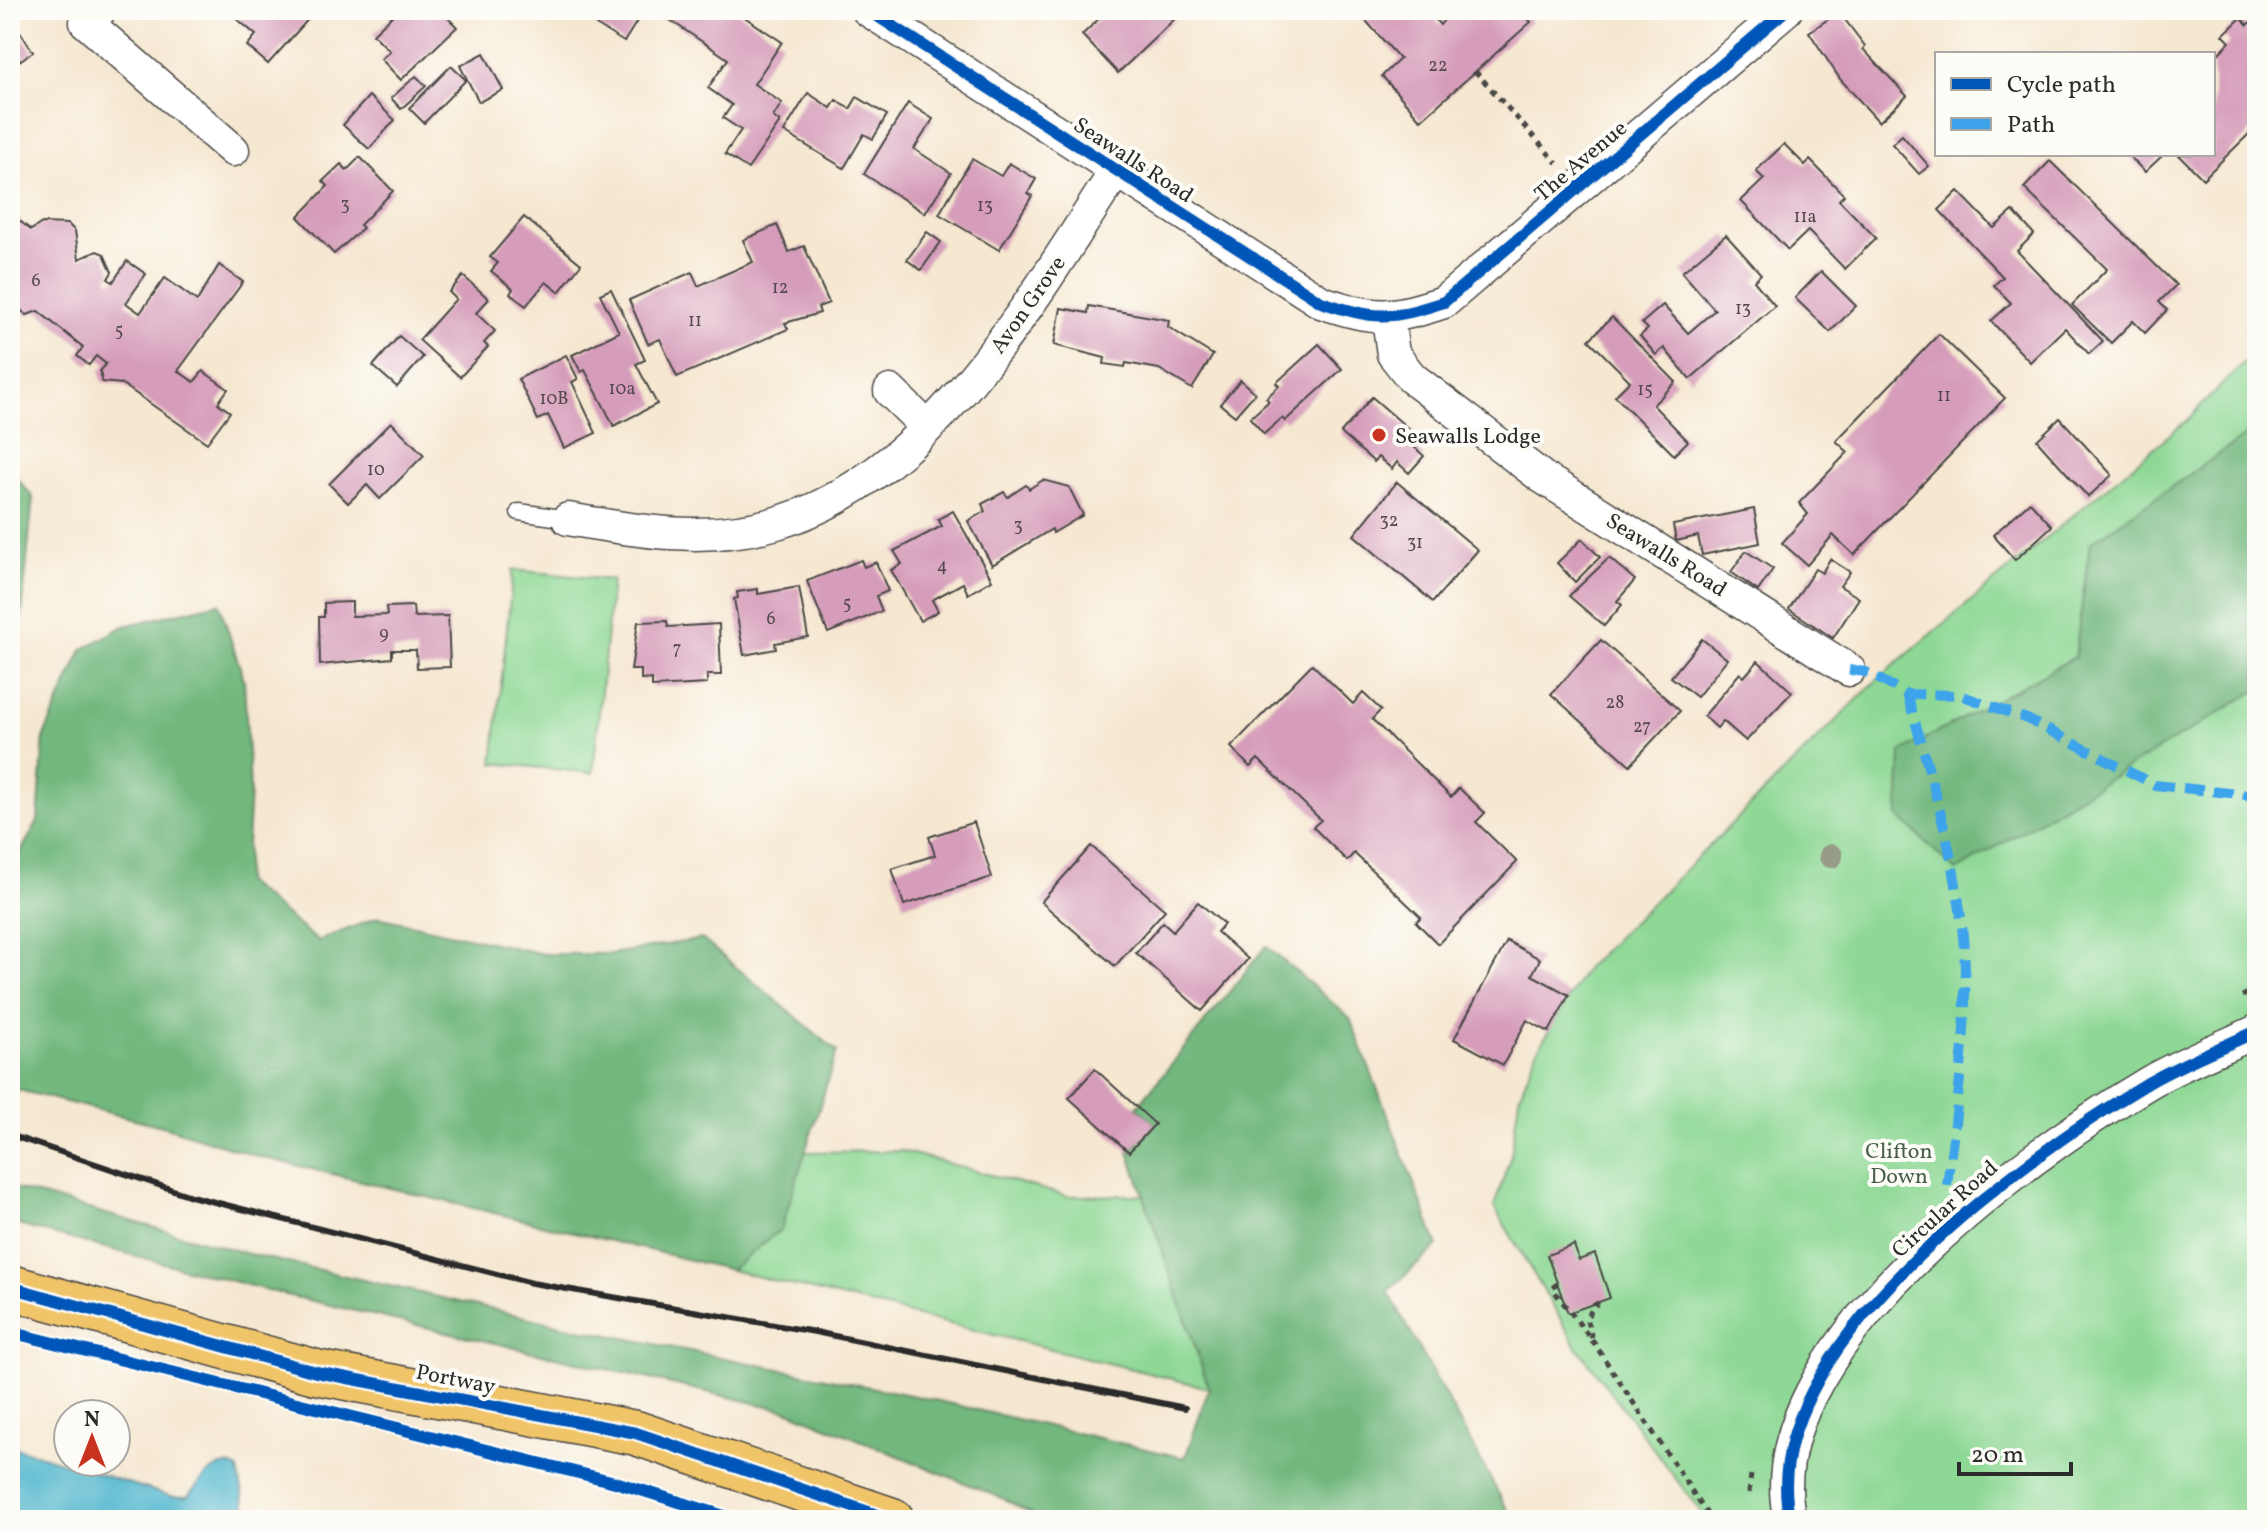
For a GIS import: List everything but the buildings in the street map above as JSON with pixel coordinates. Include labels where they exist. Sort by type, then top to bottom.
[{"type":"highway","name":"Portway","points":[[10,1287],[316,1372],[636,1433],[892,1520]]},
{"type":"street","points":[[100,10],[86,22],[233,150]]},
{"type":"street","name":"Seawalls Road","points":[[868,10],[1321,302],[1359,315],[1388,318],[1393,354],[1412,378],[1542,477],[1849,670]]},
{"type":"street","name":"The Avenue","points":[[1388,318],[1444,302],[1786,10]]},
{"type":"street","name":"Avon Grove","points":[[568,519],[664,535],[718,533],[773,524],[855,487],[927,427],[986,364],[1116,171]]},
{"type":"street","points":[[890,391],[927,427]]},
{"type":"street","name":"Circular Road","points":[[1790,1520],[1788,1453],[1820,1374],[1877,1295],[2002,1180],[2149,1082],[2257,1031]]},
{"type":"lane","points":[[519,512],[568,519]]},
{"type":"path","points":[[1475,71],[1578,188]]},
{"type":"path","points":[[1557,1284],[1552,1288],[1594,1343],[1711,1520]]},
{"type":"path","points":[[1594,1343],[1586,1318],[1598,1302]]},
{"type":"green space","name":"Clifton Down","points":[[2257,349],[2257,1520],[1707,1520],[1577,1347],[1494,1207],[1511,1155],[1519,1097],[1536,1053],[1586,968],[1878,679],[2187,420]]},
{"type":"green space","points":[[2257,428],[2257,690],[1956,871],[1898,816],[1901,752],[2075,657],[2090,543]]},
{"type":"green space","points":[[10,470],[33,497],[10,740]]},
{"type":"green space","points":[[513,570],[612,580],[593,773],[493,763]]},
{"type":"green space","points":[[219,603],[244,680],[250,789],[245,882],[318,941],[378,917],[543,954],[611,954],[702,939],[837,1051],[781,1229],[731,1270],[257,1156],[166,1127],[10,1088],[10,871],[38,821],[44,736],[82,650],[124,626]]},
{"type":"green space","points":[[1266,946],[1350,1018],[1438,1246],[1388,1291],[1513,1520],[1042,1520],[1004,1499],[789,1411],[286,1295],[10,1223],[10,1187],[245,1253],[574,1328],[930,1399],[1185,1458],[1209,1388],[1129,1152],[1155,1124],[1137,1107]]},
{"type":"green space","points":[[902,1151],[1067,1196],[1144,1195],[1209,1388],[731,1270],[781,1229],[804,1152]]},
{"type":"water","points":[[10,1446],[52,1459],[52,1478],[112,1478],[170,1496],[187,1497],[210,1472],[231,1466],[238,1469],[245,1506],[254,1520],[10,1520]]},
{"type":"railway","points":[[10,1135],[191,1196],[532,1283],[815,1332],[1185,1408]]},
{"type":"marked path","points":[[1849,670],[1866,672],[1907,694],[1960,695],[2027,719],[2155,785],[2257,796]]},
{"type":"marked path","points":[[1907,694],[1950,852],[1964,949],[1963,1038],[1947,1185]]},
{"type":"cycle path","points":[[868,10],[1321,302],[1382,316],[1444,302],[1786,10]]},
{"type":"cycle path","points":[[1790,1520],[1789,1457],[1812,1392],[1853,1328],[1908,1267],[1970,1210],[2096,1116],[2161,1076],[2257,1031]]},
{"type":"cycle path","points":[[10,1287],[316,1372],[636,1433],[892,1520]]},
{"type":"cycle path","points":[[10,1332],[615,1482],[737,1520]]},
{"type":"place","name":"Seawalls Lodge","points":[[1379,435]]}]
